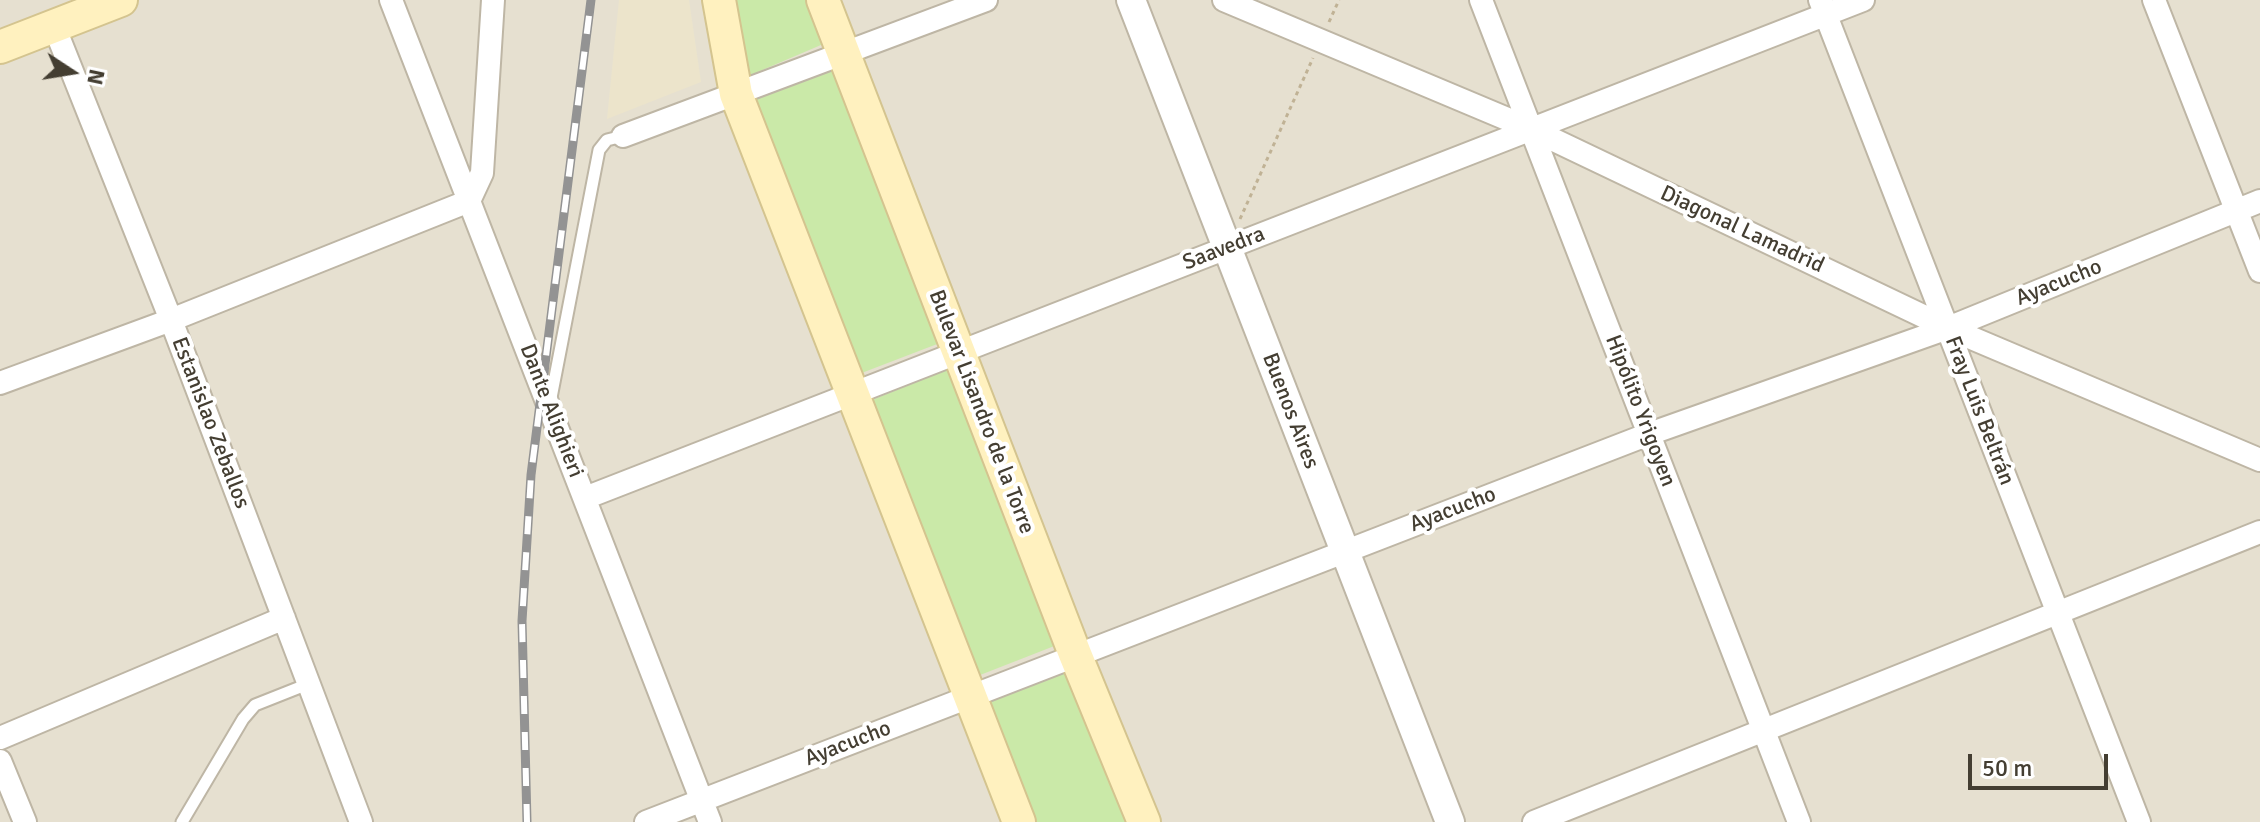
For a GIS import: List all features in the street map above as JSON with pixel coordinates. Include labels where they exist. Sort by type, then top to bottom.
[{"type":"main road","points":[[0,47],[121,0]]},
{"type":"main road","points":[[719,0],[736,94],[1019,822]]},
{"type":"main road","name":"Bulevar Lisandro de la Torre","points":[[823,0],[1075,654],[1144,822]]},
{"type":"street","name":"Dante Alighieri","points":[[391,0],[710,822]]},
{"type":"street","points":[[0,383],[171,320],[469,201],[482,173],[493,0]]},
{"type":"street","points":[[623,136],[986,0]]},
{"type":"street","name":"Buenos Aires","points":[[1131,0],[1450,822]]},
{"type":"street","name":"Diagonal Lamadrid","points":[[1224,0],[1531,129],[1948,328],[2260,460]]},
{"type":"street","name":"Hipólito Yrigoyen","points":[[1481,0],[1799,822]]},
{"type":"street","name":"Saavedra","points":[[585,498],[1531,129],[1823,7],[1863,0]]},
{"type":"street","points":[[2154,0],[2260,271]]},
{"type":"street","name":"Fray Luis Beltrán","points":[[1823,7],[2139,822]]},
{"type":"street","name":"Estanislao Zeballos","points":[[54,26],[171,320],[361,822]]},
{"type":"street","name":"Ayacucho","points":[[646,822],[1649,434],[1948,328],[2260,201]]},
{"type":"street","points":[[1534,822],[2260,532]]},
{"type":"street","points":[[0,738],[284,618]]},
{"type":"street","points":[[0,761],[25,822]]},
{"type":"lane","points":[[549,407],[599,150],[607,140],[623,136]]},
{"type":"lane","points":[[182,822],[243,719],[255,705],[308,684]]},
{"type":"path","points":[[1227,248],[1339,0]]},
{"type":"shaded area","points":[[0,0],[2260,0],[2260,822],[0,822]]},
{"type":"shaded area","points":[[619,0],[689,0],[701,82],[607,119]]},
{"type":"green space","points":[[733,0],[811,0],[828,42],[746,77]]},
{"type":"green space","points":[[837,65],[945,341],[859,374],[751,99]]},
{"type":"green space","points":[[953,367],[1062,643],[975,677],[867,402]]},
{"type":"green space","points":[[1071,667],[1132,822],[1032,822],[984,701]]},
{"type":"railway","points":[[527,822],[522,621],[531,475],[591,0]]}]
